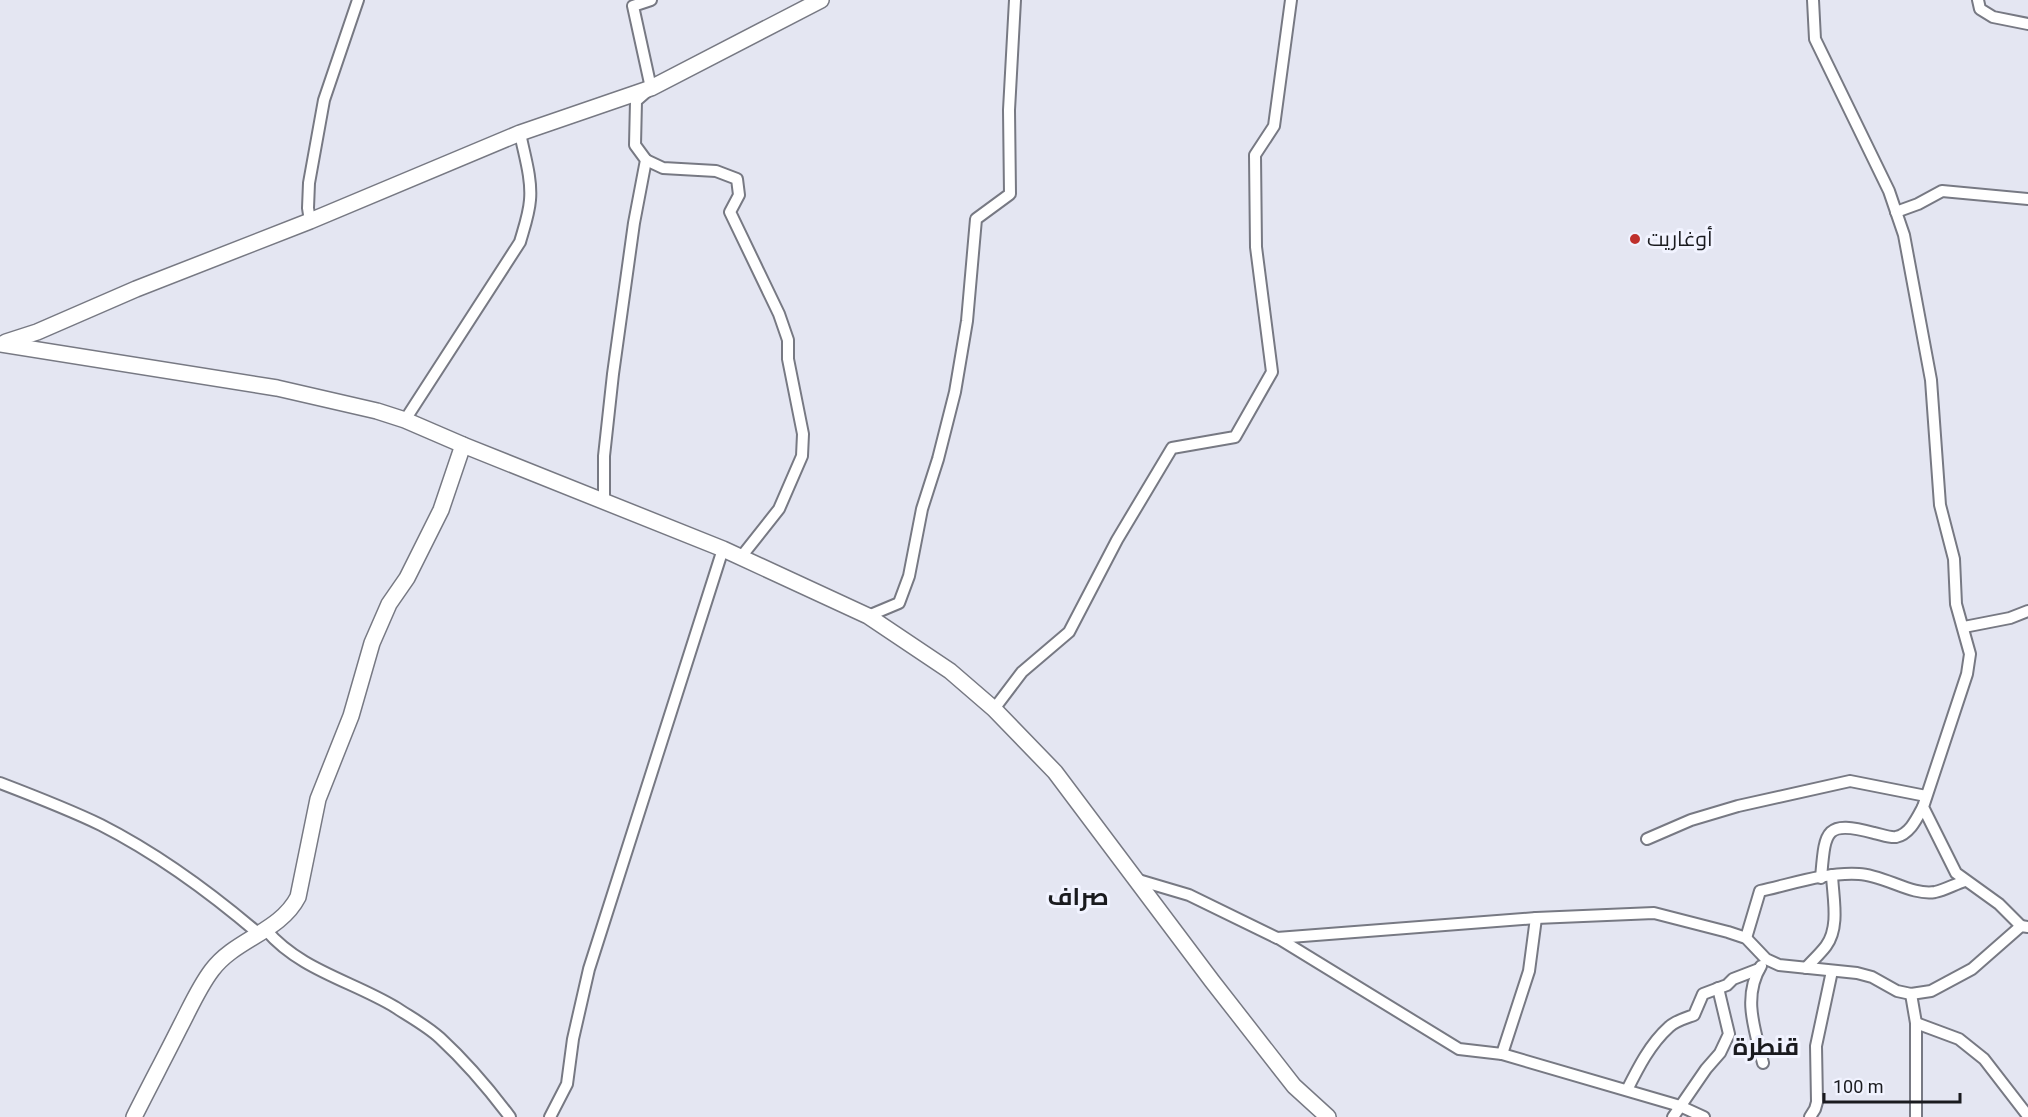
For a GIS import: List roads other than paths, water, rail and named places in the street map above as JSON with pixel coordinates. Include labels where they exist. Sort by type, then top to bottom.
[{"type":"main road","points":[[0,344],[37,332],[136,289],[310,221],[520,133],[651,88],[821,0]]},
{"type":"main road","points":[[0,344],[277,387],[333,399],[405,420],[723,549],[868,615],[950,672],[994,709],[1055,772],[1294,1086],[1328,1117]]},
{"type":"main road","points":[[134,1117],[211,971],[227,955],[276,923],[281,916],[291,910],[298,897],[318,799],[351,716],[372,644],[389,604],[407,578],[441,510],[463,445]]},
{"type":"street","points":[[310,221],[309,183],[324,100],[358,0]]},
{"type":"street","points":[[651,0],[632,3],[651,88],[636,101],[635,145],[646,160],[663,168],[716,171],[736,179],[739,195],[730,212],[779,314],[789,340],[788,359],[803,434],[802,456],[779,509],[741,557]]},
{"type":"street","points":[[868,615],[899,603],[909,576],[922,509],[938,459],[955,392],[967,321],[976,219],[1010,194],[1009,110],[1015,0]]},
{"type":"street","points":[[994,709],[1022,672],[1069,632],[1117,540],[1172,448],[1235,437],[1272,372],[1256,247],[1255,155],[1274,126],[1291,0]]},
{"type":"street","points":[[1806,968],[1826,945],[1835,921],[1827,876],[1826,842],[1831,832],[1839,827],[1851,826],[1896,837],[1906,832],[1916,822],[1967,674],[1970,654],[1956,604],[1954,559],[1940,505],[1931,380],[1904,235],[1889,191],[1815,39],[1813,0]]},
{"type":"street","points":[[1978,0],[1980,9],[1993,17],[2028,24]]},
{"type":"street","points":[[405,420],[520,242],[531,197],[520,133]]},
{"type":"street","points":[[604,502],[604,456],[613,374],[634,223],[646,160]]},
{"type":"street","points":[[1896,212],[1918,204],[1942,190],[2028,199]]},
{"type":"street","points":[[550,1117],[567,1084],[573,1039],[589,969],[723,549]]},
{"type":"street","points":[[1964,627],[2010,618],[2028,611]]},
{"type":"street","points":[[1647,839],[1691,820],[1738,806],[1850,781],[1925,801]]},
{"type":"street","points":[[0,783],[51,802],[125,839],[190,880],[310,965],[393,1006],[439,1037],[492,1093],[510,1117]]},
{"type":"street","points":[[1277,938],[1536,918],[1654,913],[1746,938],[1766,959],[1779,965],[1872,977],[1897,991],[1911,994],[1931,991],[1972,969],[2025,926],[1956,873],[1925,801]]},
{"type":"street","points":[[1746,938],[1760,891],[1827,876],[1861,874],[1891,881],[1920,892],[1934,892],[1965,881]]},
{"type":"street","points":[[1135,879],[1189,894],[1277,938],[1459,1048],[1502,1054],[1680,1106],[1704,1117]]},
{"type":"street","points":[[1502,1054],[1528,971],[1536,918]]},
{"type":"street","points":[[1763,1063],[1750,1003],[1752,988],[1766,959]]},
{"type":"street","points":[[1627,1090],[1639,1066],[1664,1032],[1670,1026],[1694,1015],[1703,994],[1760,969]]},
{"type":"street","points":[[1810,1117],[1817,1102],[1816,1046],[1832,971]]},
{"type":"street","points":[[1673,1117],[1720,1053],[1729,1034],[1719,988]]},
{"type":"street","points":[[1911,994],[1916,1023],[1916,1117]]},
{"type":"street","points":[[1916,1023],[1959,1039],[1984,1059],[2023,1114]]},
{"type":"place","name":"أوغاريت","points":[[1635,239]]},
{"type":"district","name":"صراف","points":[[1078,897]]},
{"type":"district","name":"قنطرة","points":[[1766,1047]]}]
